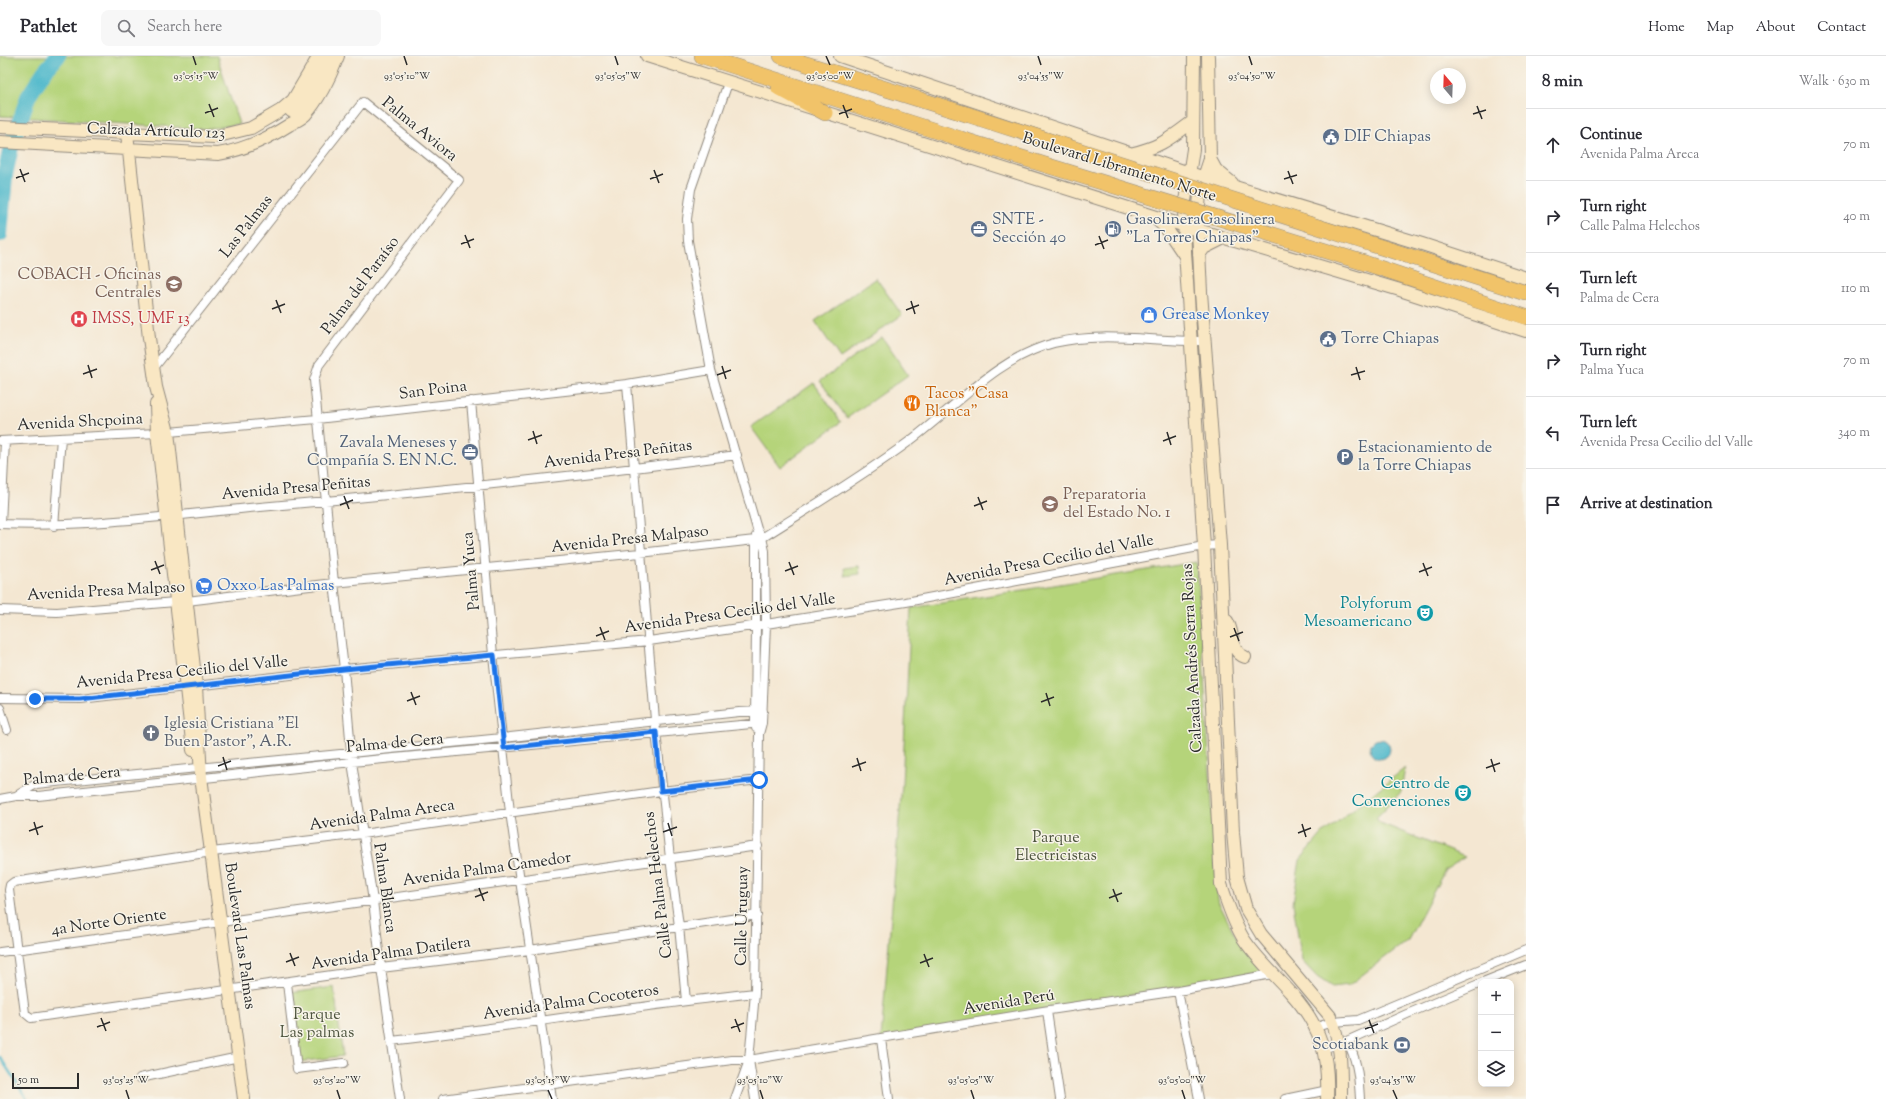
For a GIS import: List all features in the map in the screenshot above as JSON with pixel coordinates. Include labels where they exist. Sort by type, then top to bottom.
[{"type":"highway","name":"Boulevard Libramiento Norte","points":[[702,56],[961,139],[1366,263],[1526,317]]},
{"type":"highway","name":"Boulevard Libramiento Norte","points":[[781,56],[1526,293]]},
{"type":"highway","points":[[748,71],[824,113]]},
{"type":"main road","name":"Calzada Artículo 123","points":[[0,127],[214,137],[251,128],[280,111],[293,100],[319,56]]},
{"type":"main road","points":[[251,128],[283,117],[297,107],[310,91],[328,56]]},
{"type":"main road","name":"Calzada Artículo 123","points":[[0,142],[218,154],[229,152],[263,141],[304,116],[318,98],[330,77],[338,56]]},
{"type":"main road","points":[[647,56],[824,113],[1224,238],[1400,290],[1526,331]]},
{"type":"main road","points":[[840,56],[1034,120],[1130,154],[1201,183],[1238,188],[1526,278]]},
{"type":"main road","name":"Calzada Andrés Serra Rojas","points":[[1194,56],[1192,122],[1193,149],[1184,208],[1185,256],[1204,546],[1221,884],[1230,913],[1243,938],[1272,974],[1291,993],[1316,1027],[1324,1048],[1327,1065],[1327,1094]]},
{"type":"main road","points":[[1208,56],[1210,159],[1216,170],[1238,188]]},
{"type":"main road","points":[[1130,154],[1150,149],[1166,142],[1192,122]]},
{"type":"main road","name":"Boulevard Las Palmas","points":[[126,133],[182,602],[199,771],[212,852],[244,1099]]},
{"type":"main road","name":"Calzada Andrés Serra Rojas","points":[[1210,159],[1201,183],[1198,230],[1220,545],[1232,825],[1237,877],[1246,909],[1261,934],[1330,1016],[1333,1022],[1340,1044],[1341,1099]]},
{"type":"main road","points":[[1148,213],[1166,228],[1185,256]]},
{"type":"main road","points":[[1199,255],[1204,248],[1224,238]]},
{"type":"main road","points":[[1223,615],[1231,627],[1235,649],[1239,655],[1245,657]]},
{"type":"street","points":[[728,82],[692,189],[687,219],[688,241],[711,370],[737,455],[757,529],[756,625],[759,711]]},
{"type":"street","name":"Palma Aviora","points":[[363,102],[459,180]]},
{"type":"street","name":"Las Palmas","points":[[154,369],[363,102]]},
{"type":"street","name":"Palma del Paraíso","points":[[334,583],[314,380],[319,365],[459,180]]},
{"type":"street","name":"Avenida Presa Malpaso","points":[[0,610],[57,612],[182,602],[334,583],[640,553],[758,539],[907,444],[992,374],[1034,350],[1071,340],[1092,338],[1205,341]]},
{"type":"street","name":"San Poina","points":[[162,432],[317,420],[627,384],[711,370]]},
{"type":"street","name":"Calle Palma Helechos","points":[[627,384],[661,791],[679,926],[686,1001]]},
{"type":"street","name":"Palma Yuca","points":[[471,401],[485,568],[510,812],[542,1022],[552,1099]]},
{"type":"street","name":"Avenida Shcpoina","points":[[3,441],[162,432]]},
{"type":"street","points":[[54,526],[61,438]]},
{"type":"street","points":[[1,524],[3,441]]},
{"type":"street","name":"Avenida Presa Peñitas","points":[[1,524],[54,526],[114,522],[172,515],[478,486],[633,469],[737,455]]},
{"type":"street","points":[[758,539],[765,552],[766,624],[758,723]]},
{"type":"street","name":"Avenida Presa Cecilio del Valle","points":[[0,698],[80,699],[344,669],[649,641],[906,602],[1204,546],[1220,545]]},
{"type":"street","name":"Palma Blanca","points":[[334,583],[344,669],[352,762],[400,1099]]},
{"type":"street","points":[[0,708],[7,730]]},
{"type":"street","name":"Palma de Cera","points":[[16,796],[38,796],[199,771],[351,753],[759,711]]},
{"type":"street","name":"Palma de Cera","points":[[16,796],[36,784],[199,771],[352,762],[758,723]]},
{"type":"street","name":"Calle Uruguay","points":[[755,1099],[750,1060],[755,993],[757,915],[759,780],[758,723]]},
{"type":"street","name":"Avenida Palma Areca","points":[[18,949],[9,890],[10,885],[14,882],[212,852],[362,834],[661,791],[759,780]]},
{"type":"street","points":[[0,799],[16,796]]},
{"type":"street","name":"Avenida Palma Camedor","points":[[221,922],[758,846]]},
{"type":"street","name":"Avenida Palma Datilera","points":[[18,949],[25,1013],[31,1018],[287,983],[381,968],[530,950],[757,915]]},
{"type":"street","name":"4a Norte Oriente","points":[[0,952],[221,922]]},
{"type":"street","points":[[1316,1027],[1333,1022],[1358,1020],[1526,950]]},
{"type":"street","points":[[1490,979],[1526,965]]},
{"type":"street","name":"Avenida Perú","points":[[443,1099],[732,1060],[750,1060],[1178,991],[1272,974]]},
{"type":"street","points":[[287,983],[297,1069],[344,1062]]},
{"type":"street","points":[[1324,1048],[1340,1044],[1478,984]]},
{"type":"street","points":[[1178,991],[1199,1099]]},
{"type":"street","name":"Avenida Palma Cocoteros","points":[[391,1041],[755,993]]},
{"type":"street","points":[[1047,1011],[1060,1099]]},
{"type":"street","points":[[881,1039],[889,1099]]},
{"type":"street","points":[[1340,1044],[1350,1047],[1355,1057],[1358,1072],[1360,1099]]},
{"type":"street","points":[[140,1078],[239,1057]]},
{"type":"street","points":[[735,1099],[750,1060]]},
{"type":"street","points":[[1284,1099],[1327,1094]]},
{"type":"green space","points":[[0,56],[217,56],[239,124],[207,129],[0,116]]},
{"type":"green space","points":[[876,278],[902,315],[840,358],[815,321]]},
{"type":"green space","points":[[882,337],[908,375],[847,418],[820,381]]},
{"type":"green space","points":[[814,383],[841,422],[780,467],[751,427]]},
{"type":"green space","name":"Parque Electricistas","points":[[1197,562],[1218,901],[1238,941],[1261,972],[881,1039],[902,784],[911,608]]},
{"type":"green space","points":[[859,566],[860,574],[845,576],[844,568]]},
{"type":"green space","points":[[1405,768],[1401,792],[1376,818],[1380,823],[1465,857],[1445,870],[1408,940],[1349,985],[1332,987],[1317,977],[1302,961],[1293,903],[1300,860],[1322,834]]},
{"type":"green space","name":"Parque Las palmas","points":[[334,987],[343,1056],[299,1062],[290,993]]},
{"type":"water","points":[[1380,739],[1387,742],[1390,749],[1387,756],[1380,759],[1373,756],[1370,749],[1373,742]]},
{"type":"waterway","points":[[0,234],[5,175],[11,147],[28,97],[44,72],[58,56]]},
{"type":"waterway","points":[[0,1057],[27,1099]]},
{"type":"place","name":"DIF Chiapas","points":[[1331,137]]},
{"type":"place","name":"SNTE - Sección 40","points":[[979,229]]},
{"type":"place","name":"GasolineraGasolinera \"La Torre Chiapas\"","points":[[1113,229]]},
{"type":"place","name":"COBACH - Oficinas Centrales","points":[[174,284]]},
{"type":"place","name":"Grease Monkey","points":[[1149,315]]},
{"type":"place","name":"IMSS, UMF 13","points":[[79,319]]},
{"type":"place","name":"Torre Chiapas","points":[[1328,339]]},
{"type":"place","name":"Tacos \"Casa Blanca\"","points":[[912,403]]},
{"type":"place","name":"Zavala Meneses y Compañía S. EN N.C.","points":[[470,452]]},
{"type":"place","name":"Estacionamiento de la Torre Chiapas","points":[[1345,457]]},
{"type":"place","name":"Preparatoria del Estado No. 1","points":[[1050,504]]},
{"type":"place","name":"Oxxo Las Palmas","points":[[204,586]]},
{"type":"place","name":"Polyforum Mesoamericano","points":[[1425,613]]},
{"type":"place","name":"Iglesia Cristiana \"El Buen Pastor\", A.R.","points":[[151,733]]},
{"type":"place","name":"Centro de Convenciones","points":[[1463,793]]},
{"type":"place","name":"Scotiabank","points":[[1402,1045]]},
{"type":"route","points":[[35,699],[80,699],[344,669],[494,655],[504,748],[656,732],[661,791],[759,780]]}]
